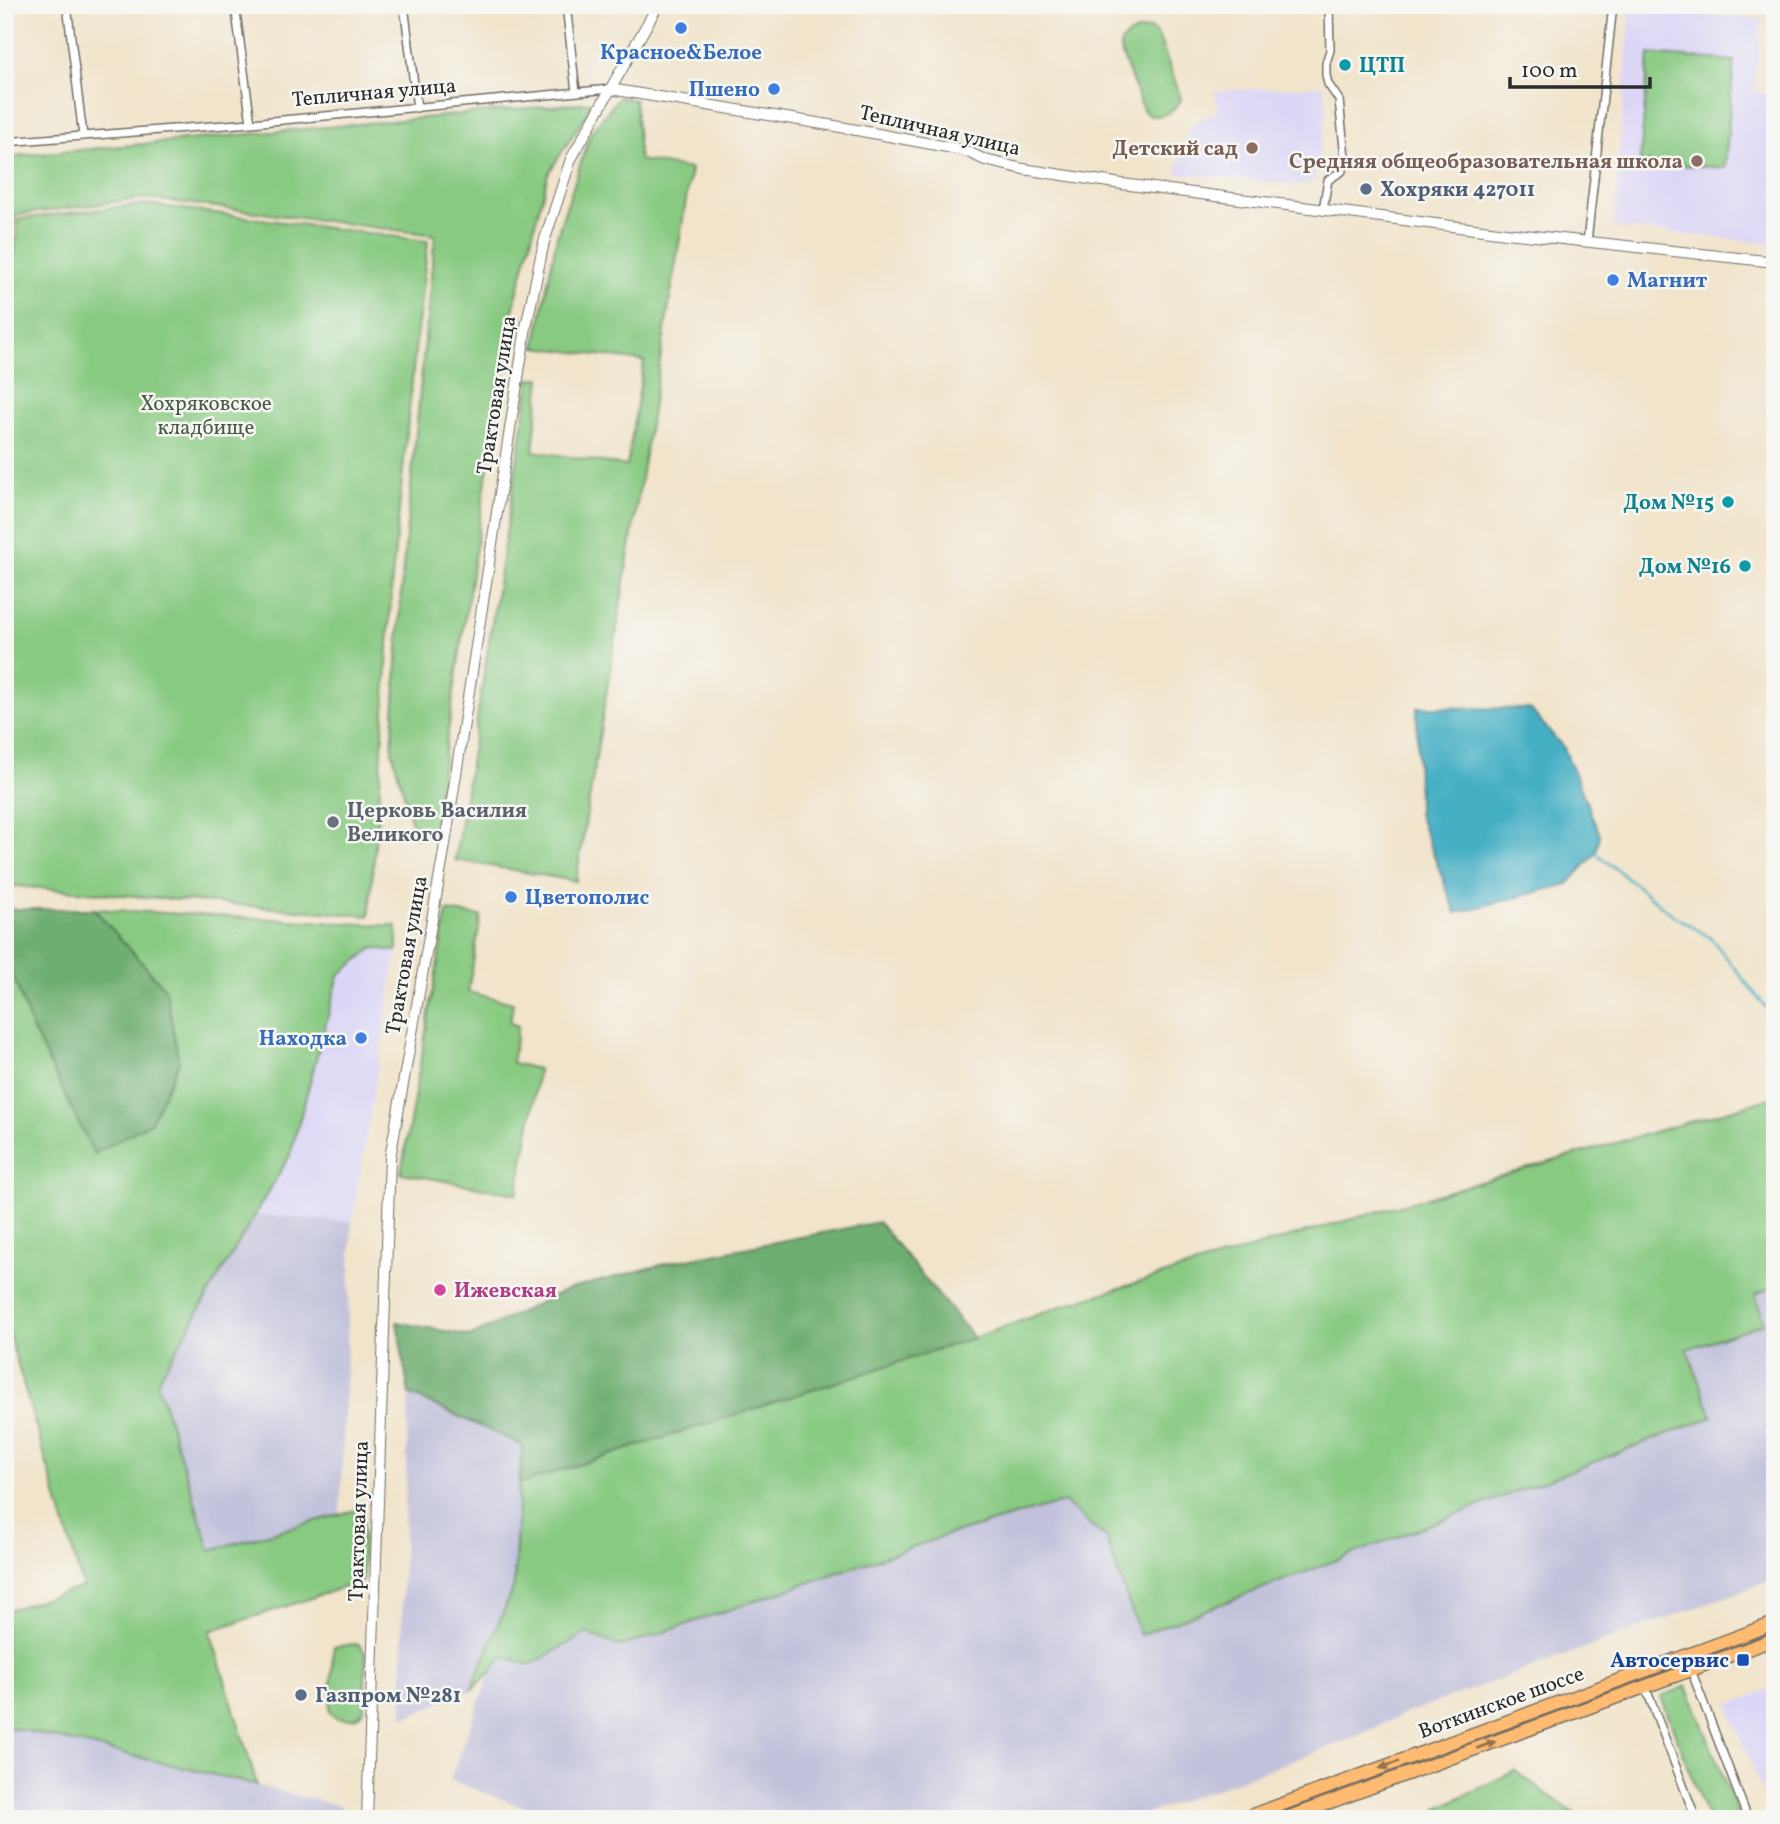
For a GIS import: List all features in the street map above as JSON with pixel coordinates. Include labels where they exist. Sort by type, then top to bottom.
[{"type":"main road","name":"Воткинское шоссе","points":[[1242,1819],[1775,1623]]},
{"type":"main road","name":"Воткинское шоссе","points":[[1284,1819],[1775,1639]]},
{"type":"street","points":[[67,5],[83,136]]},
{"type":"street","points":[[235,5],[251,123]]},
{"type":"street","points":[[404,5],[417,108]]},
{"type":"street","points":[[566,5],[576,92]]},
{"type":"street","name":"Трактовая улица","points":[[367,1819],[390,1157],[443,857],[526,327],[544,242],[571,159],[658,5]]},
{"type":"street","points":[[1323,209],[1328,180],[1342,171],[1345,157],[1339,100],[1328,84],[1326,75],[1330,50],[1329,5]]},
{"type":"street","points":[[1587,242],[1613,5]]},
{"type":"street","points":[[1742,5],[1775,7]]},
{"type":"street","name":"Тепличная улица","points":[[5,142],[251,123],[610,89],[835,126],[958,149],[985,160],[1023,169],[1122,184],[1587,242],[1775,262]]},
{"type":"street","points":[[1691,1670],[1748,1819]]},
{"type":"street","points":[[1645,1686],[1696,1819]]},
{"type":"shaded area","name":"Средняя общеобразовательная школа","points":[[1630,11],[1762,19],[1754,92],[1775,95],[1775,244],[1614,227]]},
{"type":"shaded area","name":"Детский сад","points":[[1324,86],[1327,112],[1314,181],[1302,185],[1176,173],[1192,124],[1218,111],[1215,91]]},
{"type":"shaded area","points":[[373,948],[397,951],[352,1222],[254,1215],[290,1155],[339,975]]},
{"type":"shaded area","points":[[254,1215],[352,1222],[340,1514],[210,1550],[157,1382]]},
{"type":"shaded area","points":[[1775,1287],[1775,1579],[1404,1714],[1354,1738],[1133,1819],[556,1819],[450,1780],[490,1673],[503,1656],[530,1665],[587,1633],[619,1645],[947,1535],[1064,1502],[1106,1537],[1141,1635],[1711,1417],[1687,1348],[1764,1323],[1755,1293]]},
{"type":"shaded area","points":[[409,1394],[522,1445],[514,1586],[471,1690],[403,1718],[402,1588]]},
{"type":"shaded area","points":[[1775,1687],[1775,1819],[1773,1819],[1728,1705]]},
{"type":"shaded area","points":[[5,1726],[342,1806],[342,1819],[5,1819]]},
{"type":"green space","points":[[1151,29],[1158,35],[1181,98],[1174,109],[1157,116],[1148,115],[1143,109],[1120,49],[1127,36]]},
{"type":"green space","points":[[1649,54],[1734,61],[1725,168],[1640,162]]},
{"type":"green space","points":[[619,97],[635,100],[639,160],[691,169],[576,881],[455,860],[530,379],[541,378],[533,451],[627,466],[644,361],[535,347],[558,232],[591,132]]},
{"type":"green space","points":[[594,102],[548,174],[509,326],[432,838],[416,838],[392,751],[402,579],[435,235],[145,198],[16,215],[5,290],[5,157]]},
{"type":"green space","name":"Хохряковское кладбище","points":[[145,204],[428,241],[392,578],[379,801],[369,916],[5,885],[5,299],[9,298],[19,219]]},
{"type":"green space","points":[[5,909],[94,909],[166,990],[179,1062],[151,1122],[94,1154],[32,1028],[5,953]]},
{"type":"green space","points":[[94,909],[397,926],[397,951],[373,948],[339,975],[290,1155],[157,1382],[210,1550],[363,1508],[363,1581],[210,1631],[257,1785],[5,1726],[5,1611],[83,1587],[5,1321],[5,953],[32,1028],[95,1153],[166,990]]},
{"type":"green space","points":[[447,911],[481,916],[468,992],[513,1003],[510,1023],[518,1026],[512,1063],[538,1069],[517,1194],[401,1173]]},
{"type":"green space","points":[[1775,1097],[1775,1287],[1755,1294],[1764,1323],[1687,1349],[1712,1417],[1140,1635],[1106,1538],[1064,1502],[947,1535],[638,1641],[619,1646],[587,1633],[530,1665],[503,1656],[490,1673],[471,1690],[514,1586],[519,1484],[974,1338],[1067,1304]]},
{"type":"green space","points":[[878,1222],[974,1338],[519,1484],[522,1445],[409,1394],[397,1322],[471,1336],[566,1290],[672,1262]]},
{"type":"green space","points":[[355,1644],[366,1654],[364,1709],[355,1717],[336,1718],[330,1712],[333,1650],[334,1647]]},
{"type":"green space","points":[[1687,1686],[1740,1819],[1708,1819],[1661,1697]]},
{"type":"green space","points":[[1515,1771],[1582,1819],[1442,1819],[1438,1808]]},
{"type":"water","points":[[1417,707],[1530,709],[1564,748],[1600,835],[1596,853],[1568,884],[1456,913],[1418,814]]},
{"type":"waterway","points":[[1596,853],[1673,915],[1711,938],[1775,1019]]},
{"type":"place","name":"Красное&Белое","points":[[681,28]]},
{"type":"place","name":"ЦТП","points":[[1345,65]]},
{"type":"place","name":"Пшено","points":[[774,89]]},
{"type":"place","name":"Детский сад","points":[[1252,148]]},
{"type":"place","name":"Средняя общеобразовательная школа","points":[[1697,161]]},
{"type":"place","name":"Хохряки 427011","points":[[1366,189]]},
{"type":"place","name":"Магнит","points":[[1613,280]]},
{"type":"place","name":"Дом №15","points":[[1728,502]]},
{"type":"place","name":"Дом №16","points":[[1745,566]]},
{"type":"place","name":"Церковь Василия Великого","points":[[333,822]]},
{"type":"place","name":"Цветополис","points":[[511,897]]},
{"type":"place","name":"Находка","points":[[361,1038]]},
{"type":"place","name":"Ижевская","points":[[440,1290]]},
{"type":"place","name":"Автосервис","points":[[1743,1660]]},
{"type":"place","name":"Газпром №281","points":[[301,1695]]}]
